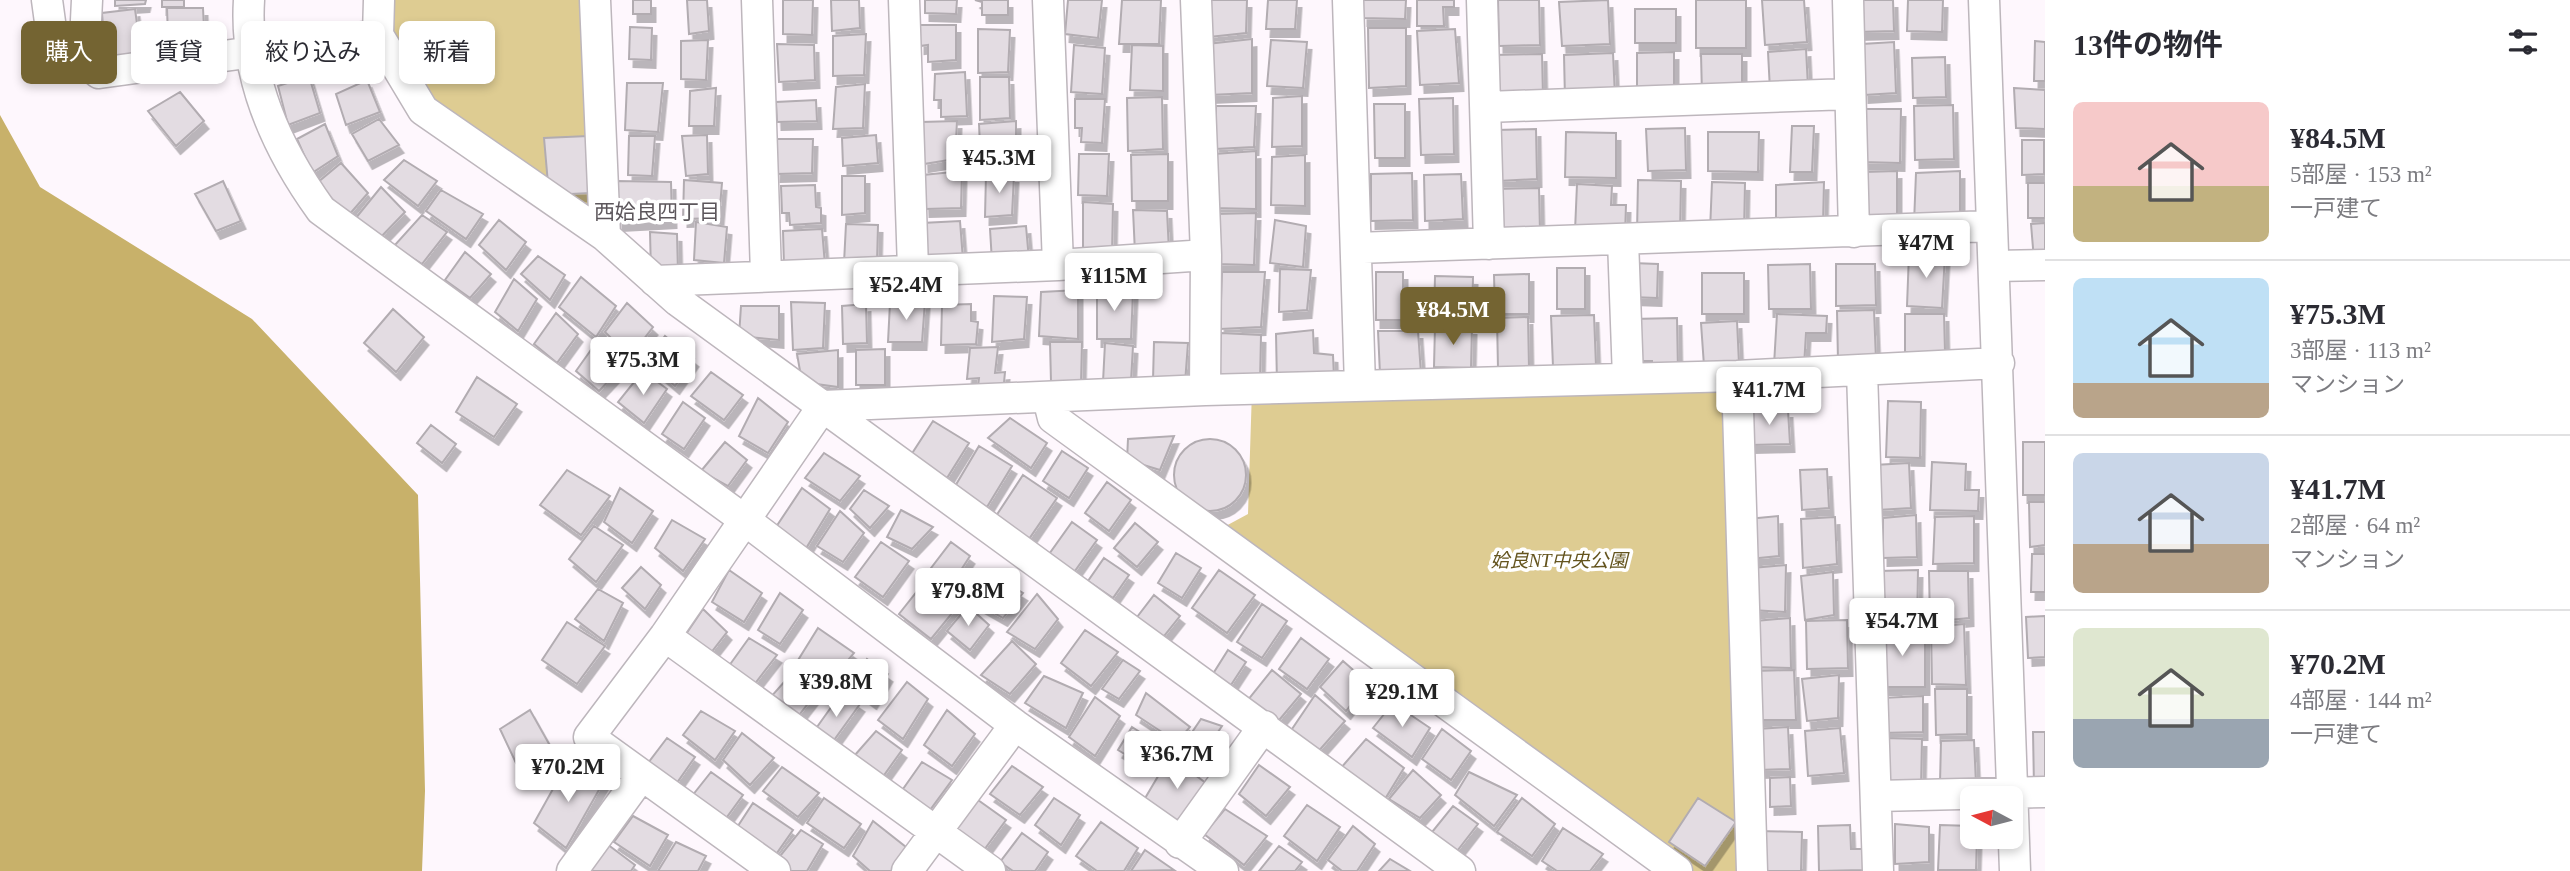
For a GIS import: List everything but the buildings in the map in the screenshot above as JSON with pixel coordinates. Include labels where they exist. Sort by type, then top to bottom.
[{"type":"street","points":[[47,0],[50,21]]},
{"type":"street","points":[[86,21],[87,0]]},
{"type":"street","points":[[249,0],[250,21]]},
{"type":"street","points":[[378,21],[379,0]]},
{"type":"street","points":[[595,0],[605,236]]},
{"type":"street","points":[[757,0],[766,274]]},
{"type":"street","points":[[904,0],[913,269]]},
{"type":"street","points":[[1048,0],[1058,265]]},
{"type":"street","points":[[1196,0],[1206,255],[1205,390]]},
{"type":"street","points":[[1348,0],[1360,387]]},
{"type":"street","points":[[1482,0],[1489,244]]},
{"type":"street","points":[[1848,0],[1854,232]]},
{"type":"street","points":[[1984,0],[2015,786]]},
{"type":"street","points":[[385,47],[422,110],[605,236],[655,281],[1460,871]]},
{"type":"street","points":[[117,70],[241,52]]},
{"type":"street","points":[[259,84],[270,125],[292,169],[321,210],[746,521],[1015,725],[1223,871]]},
{"type":"street","points":[[1487,107],[1850,94]]},
{"type":"street","points":[[1356,248],[1992,226]]},
{"type":"street","points":[[1623,240],[1628,378]]},
{"type":"street","points":[[655,281],[766,274],[1058,265],[1206,255]]},
{"type":"street","points":[[1994,266],[2045,265]]},
{"type":"street","points":[[822,405],[1205,390],[1737,376],[1999,363]]},
{"type":"street","points":[[1863,371],[1878,871]]},
{"type":"street","points":[[1737,376],[1752,871]]},
{"type":"street","points":[[1048,398],[1053,418],[1677,871]]},
{"type":"street","points":[[775,871],[589,737],[746,521],[822,405]]},
{"type":"street","points":[[665,636],[990,871]]},
{"type":"street","points":[[907,871],[1015,725]]},
{"type":"street","points":[[1180,843],[1264,726]]},
{"type":"street","points":[[572,871],[641,776]]},
{"type":"street","points":[[2023,792],[2045,792]]},
{"type":"street","points":[[1877,796],[1960,794]]},
{"type":"street","points":[[2015,849],[2015,871]]},
{"type":"green space","points":[[379,0],[595,0],[605,236],[423,110],[413,84],[495,84],[495,21],[399,21],[399,50]]},
{"type":"green space","name":"姶良NT中央公園","points":[[1737,376],[1745,871],[1689,871],[1211,534],[1248,514],[1252,390]]},
{"type":"shaded area","points":[[0,115],[40,187],[252,319],[418,495],[425,791],[422,871],[0,871]]},
{"type":"district","name":"西姶良四丁目","points":[[657,212]]}]
